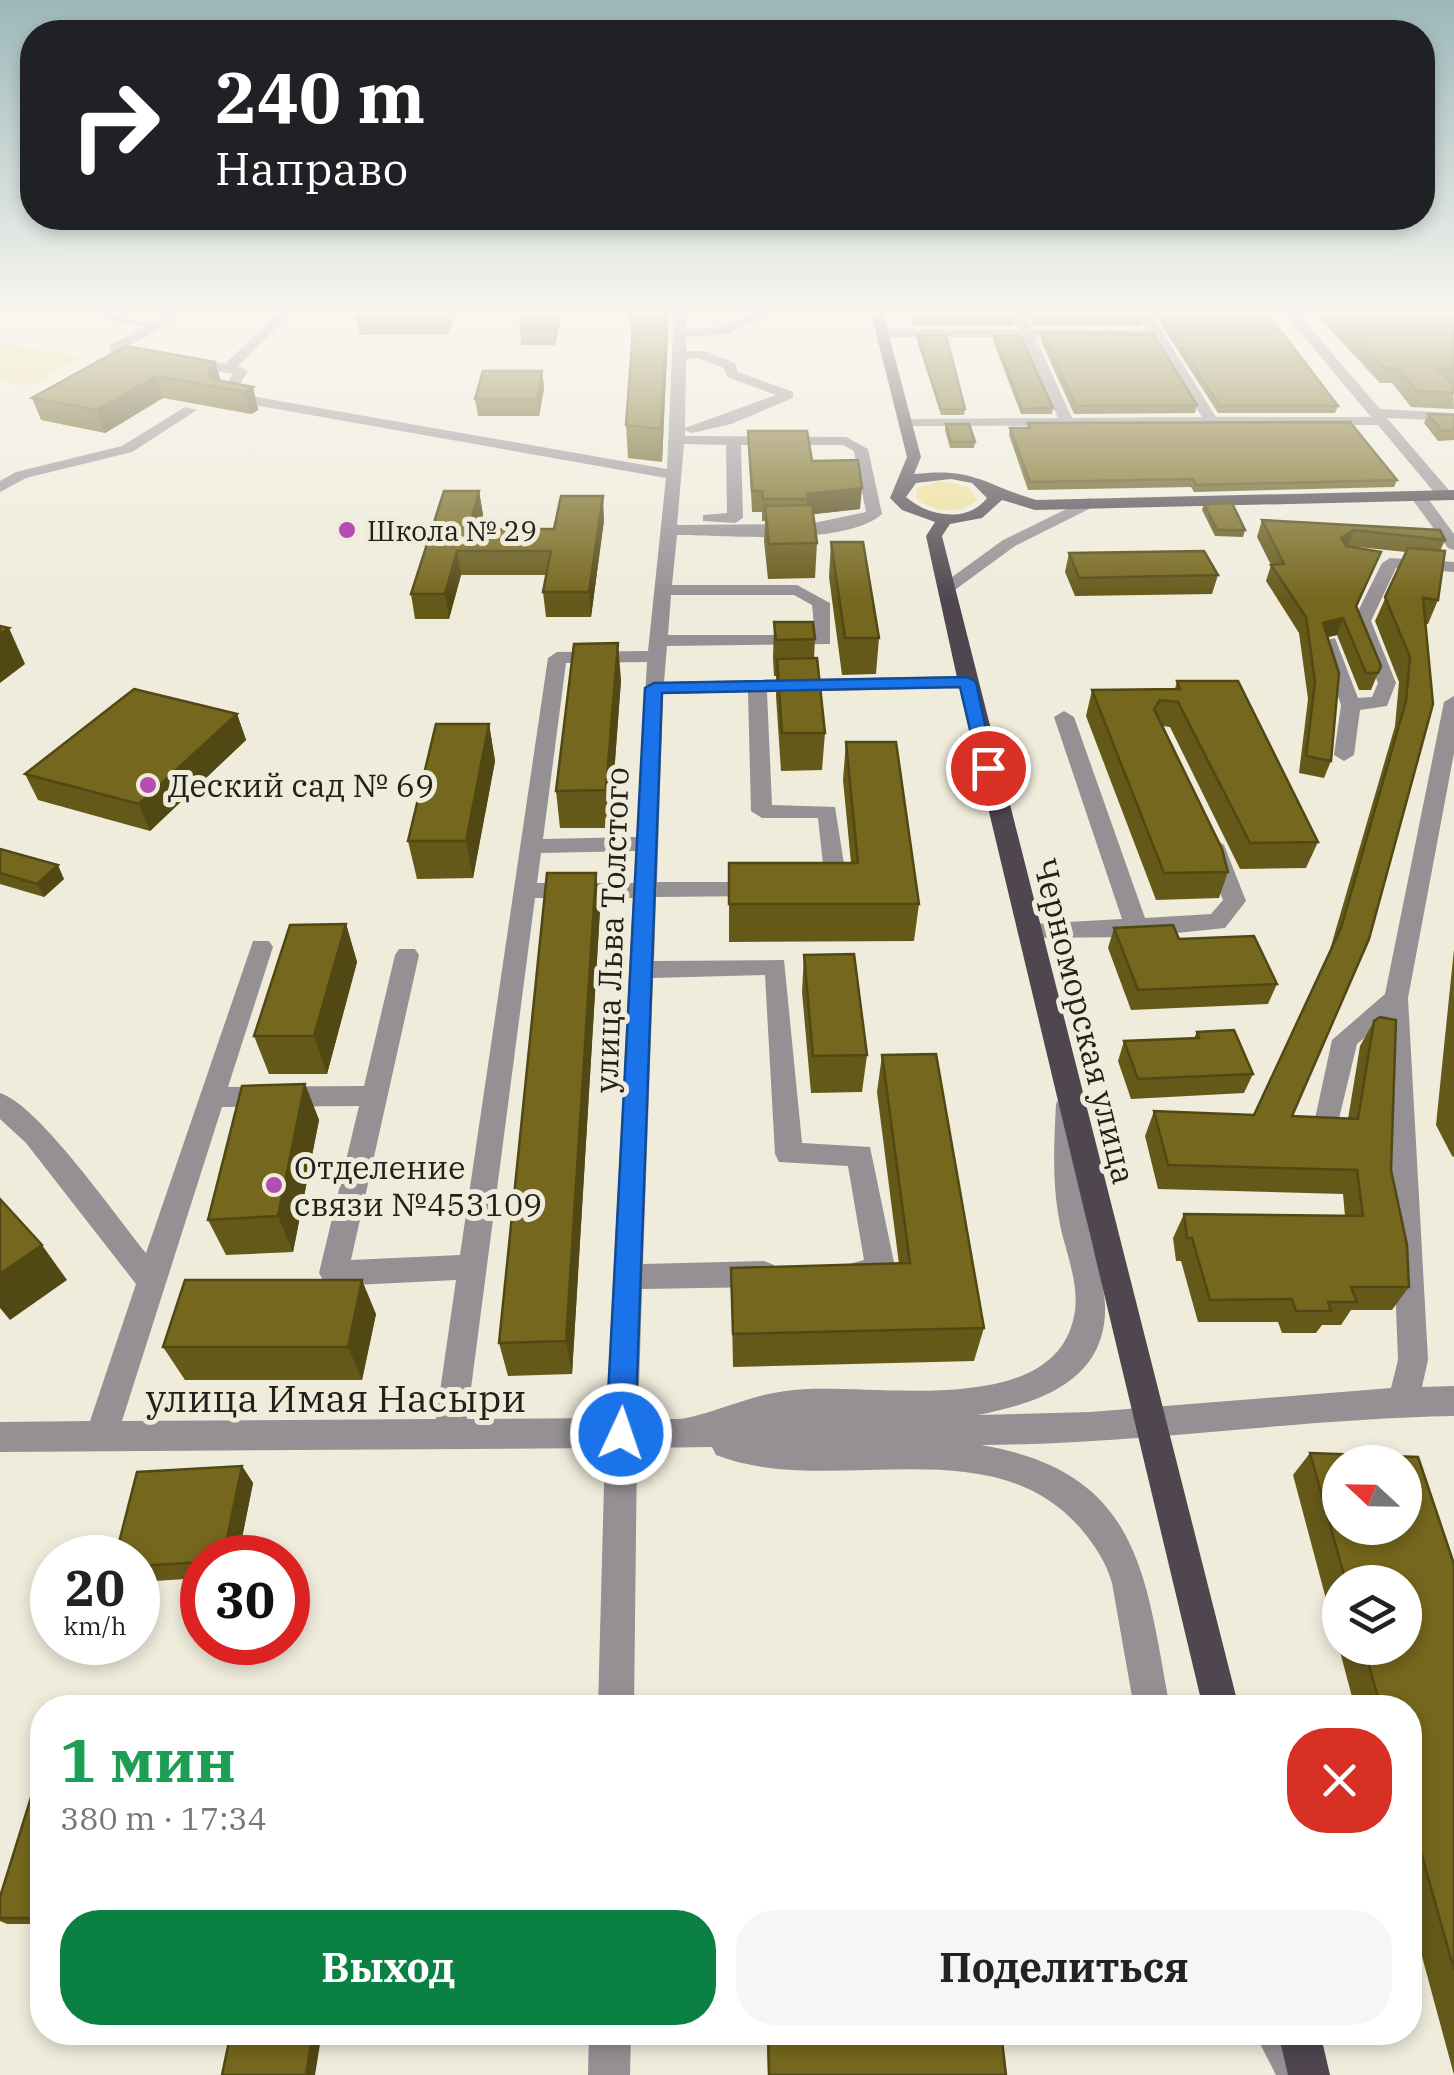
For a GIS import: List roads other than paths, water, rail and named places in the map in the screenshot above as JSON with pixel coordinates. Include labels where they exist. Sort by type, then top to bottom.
[{"type":"main road","points":[[902,406],[914,457],[898,498],[940,527],[987,510],[1035,504],[1450,495]]},
{"type":"main road","points":[[914,457],[977,480],[993,492],[1035,504]]},
{"type":"main road","points":[[902,484],[922,475],[952,474]]},
{"type":"main road","points":[[987,510],[995,498],[993,492]]},
{"type":"main road","name":"Черноморская улица","points":[[940,527],[946,588],[967,682],[1218,1695]]},
{"type":"main road","points":[[1302,2045],[1309,2075]]},
{"type":"street","points":[[281,406],[674,475]]},
{"type":"street","name":"улица Льва Толстого","points":[[616,1695],[621,1434],[654,688],[678,406]]},
{"type":"street","points":[[677,436],[765,406]]},
{"type":"street","points":[[1060,406],[1067,422]]},
{"type":"street","points":[[1202,406],[1212,422]]},
{"type":"street","points":[[1367,406],[1450,495]]},
{"type":"street","points":[[0,487],[21,475],[127,449],[190,410]]},
{"type":"street","points":[[906,423],[1454,417]]},
{"type":"street","points":[[669,524],[834,527],[867,521],[874,514],[862,450],[846,441],[677,436]]},
{"type":"street","points":[[669,524],[734,518],[734,440]]},
{"type":"street","points":[[1418,496],[1454,545]]},
{"type":"street","points":[[946,588],[1009,544],[1088,503]]},
{"type":"street","points":[[1351,705],[1380,702],[1388,682],[1362,621],[1382,562],[1454,567]]},
{"type":"street","points":[[449,1436],[557,658],[658,648],[824,640],[820,602],[797,590],[663,590]]},
{"type":"street","points":[[1329,642],[1351,705],[1344,755]]},
{"type":"street","points":[[654,688],[967,682]]},
{"type":"street","points":[[524,891],[837,889],[828,812],[762,811],[757,686]]},
{"type":"street","points":[[1404,1401],[1414,1360],[1396,998],[1454,702]]},
{"type":"street","points":[[1064,717],[1137,930]]},
{"type":"street","points":[[1031,932],[1137,930],[1217,922],[1235,901],[1202,822]]},
{"type":"street","points":[[532,846],[647,844]]},
{"type":"street","points":[[100,1439],[261,948]]},
{"type":"street","points":[[406,956],[371,1096],[334,1273],[472,1267]]},
{"type":"street","points":[[642,970],[776,966],[789,1154],[860,1155],[881,1272],[823,1274]]},
{"type":"street","points":[[1326,1128],[1345,1040],[1396,998]]},
{"type":"street","points":[[212,1097],[371,1096]]},
{"type":"street","points":[[683,1434],[760,1407],[997,1400],[1042,1387],[1064,1371],[1081,1344],[1090,1314],[1071,1209],[1066,1148],[1070,1098]]},
{"type":"street","points":[[0,1103],[35,1136],[150,1279]]},
{"type":"street","points":[[629,1277],[784,1274]]},
{"type":"street","name":"улица Имая Насыри","points":[[0,1437],[683,1434],[1154,1425],[1274,1409],[1454,1400]]},
{"type":"street","points":[[683,1434],[764,1453],[958,1460],[1013,1467],[1052,1481],[1092,1517],[1113,1542],[1124,1566],[1149,1695]]},
{"type":"street","points":[[609,2075],[610,2045]]},
{"type":"street","points":[[1283,2045],[1300,2075]]},
{"type":"place","name":"Школа № 29","points":[[347,530]]},
{"type":"place","name":"Деский сад № 69","points":[[148,785]]},
{"type":"place","name":"Отделение связи №453109","points":[[274,1185]]}]
